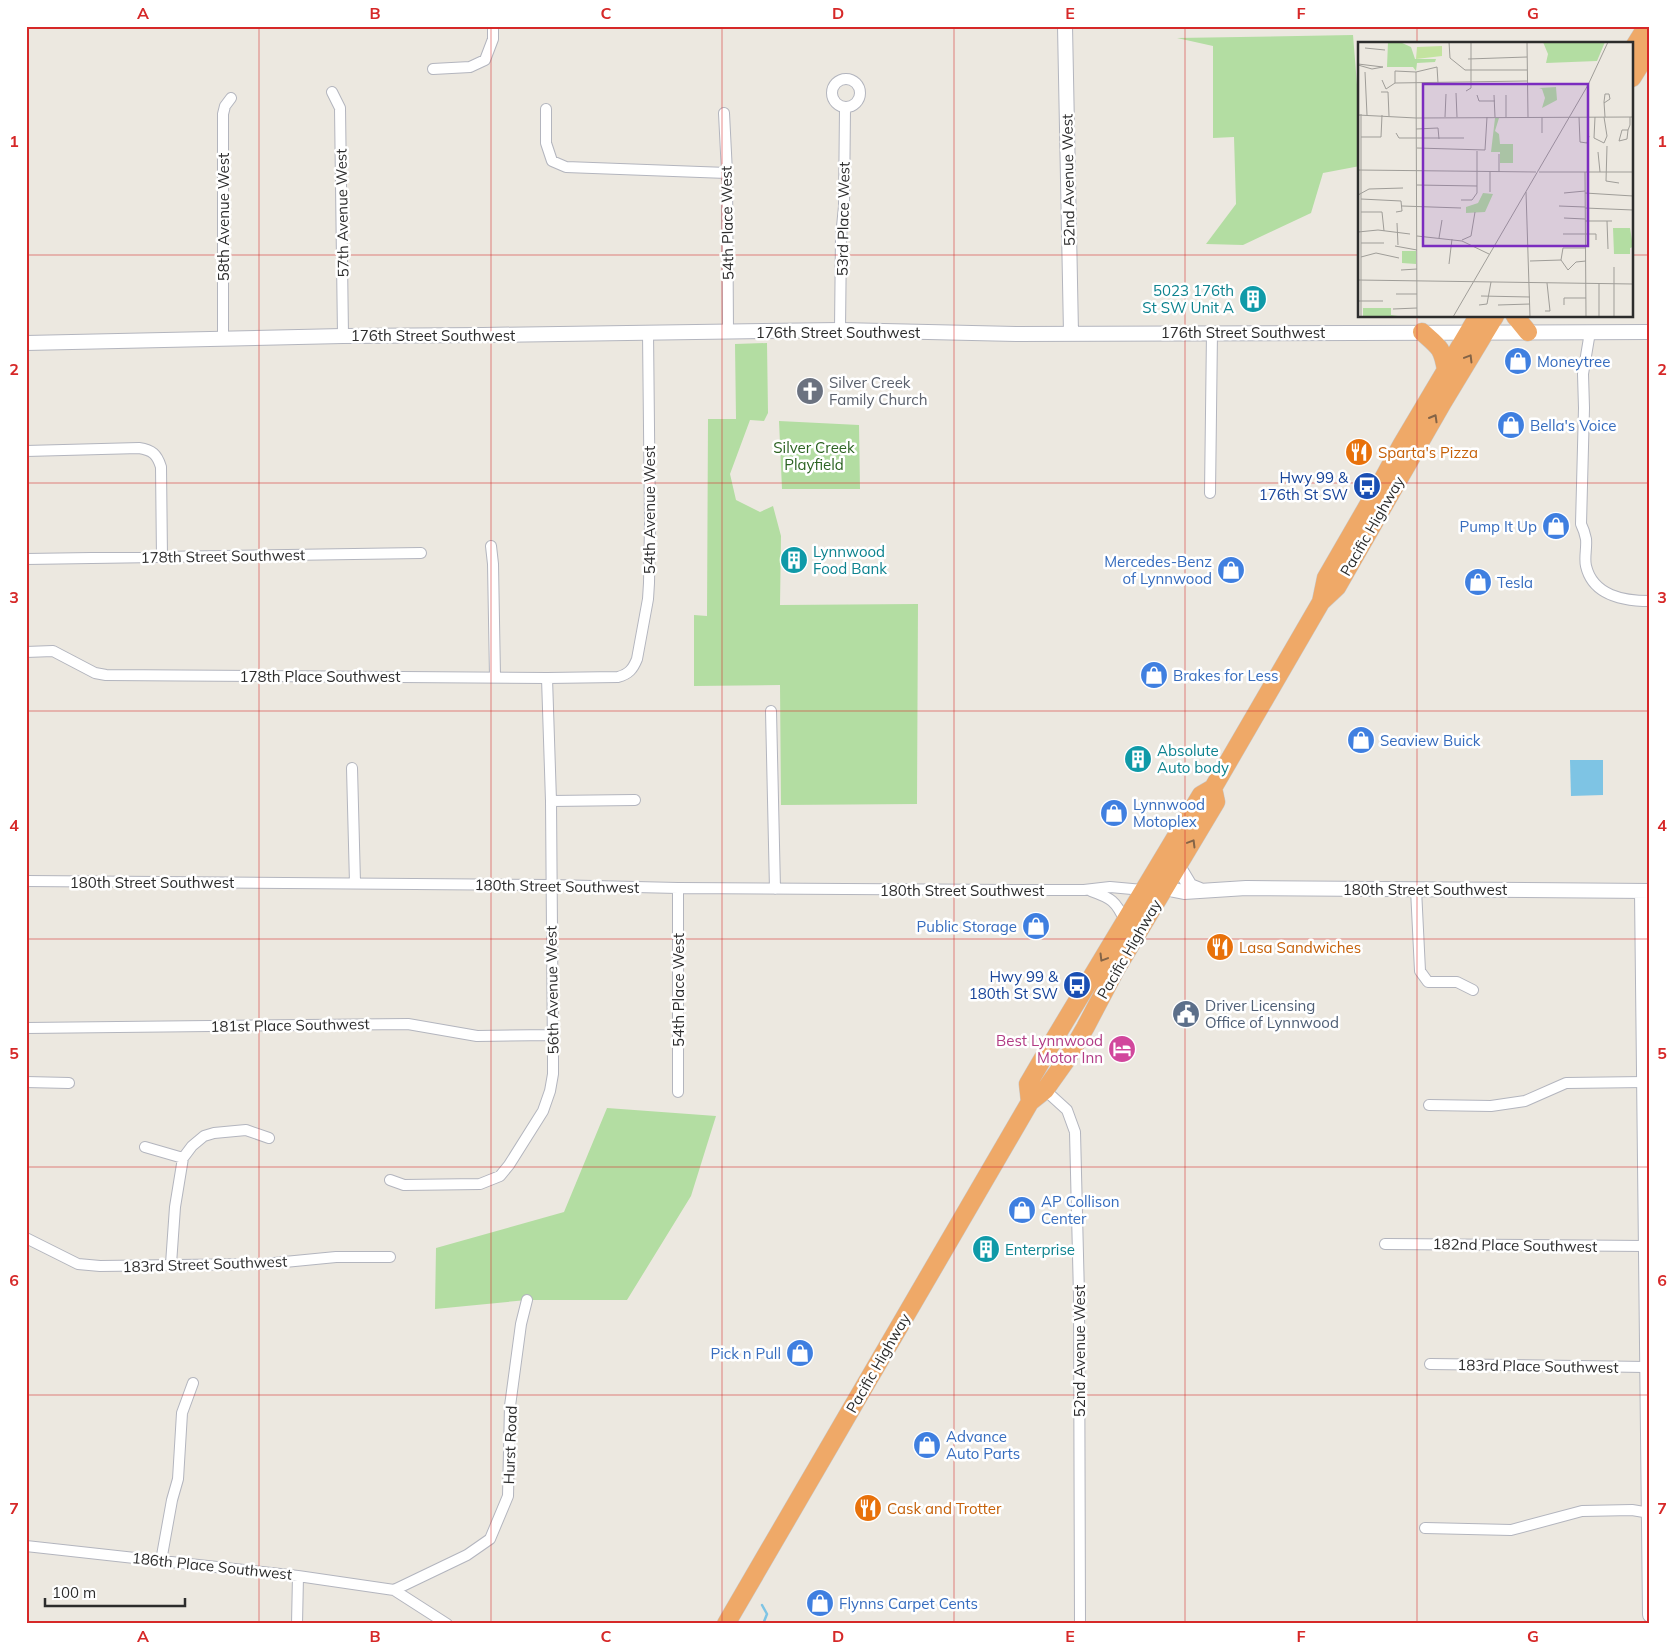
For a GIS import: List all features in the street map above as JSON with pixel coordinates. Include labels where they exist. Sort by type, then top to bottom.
[{"type":"highway","points":[[1634,47],[1646,26]]},
{"type":"highway","points":[[1634,75],[1650,49]]},
{"type":"highway","name":"Pacific Highway","points":[[1030,1102],[1028,1084],[1200,795],[1213,788],[1320,602],[1326,578],[1402,444],[1446,370],[1477,326],[1491,318]]},
{"type":"highway","points":[[1517,318],[1528,332]]},
{"type":"highway","name":"Pacific Highway","points":[[1320,602],[1337,587],[1350,566],[1443,402],[1477,326]]},
{"type":"highway","points":[[1422,332],[1440,348],[1446,370]]},
{"type":"highway","points":[[1350,566],[1350,552],[1366,522],[1368,506]]},
{"type":"highway","name":"Pacific Highway","points":[[726,1624],[1030,1102],[1045,1090],[1078,1040],[1120,962],[1216,802],[1213,788]]},
{"type":"highway","points":[[1165,887],[1162,878],[1170,861],[1173,841]]},
{"type":"highway","points":[[1120,962],[1126,936],[1137,919],[1143,903],[1145,896],[1143,890]]},
{"type":"highway","points":[[1045,1090],[1046,1054]]},
{"type":"street","points":[[433,69],[470,68],[485,60],[493,39],[493,26]]},
{"type":"street","name":"52nd Avenue West","points":[[1065,26],[1071,333]]},
{"type":"street","name":"57th Avenue West","points":[[332,92],[340,108],[343,336]]},
{"type":"street","name":"58th Avenue West","points":[[223,338],[223,114],[225,106],[231,98]]},
{"type":"street","points":[[546,108],[546,143],[552,160],[566,167],[727,173]]},
{"type":"street","name":"53rd Place West","points":[[840,330],[844,206],[844,108]]},
{"type":"street","name":"54th Place West","points":[[724,113],[727,173],[728,332]]},
{"type":"street","name":"176th Street Southwest","points":[[26,343],[343,336],[840,330],[1016,334],[1422,332],[1477,326],[1528,332],[1650,332]]},
{"type":"street","name":"54th Avenue West","points":[[618,677],[628,674],[634,666],[648,599],[650,523],[648,332]]},
{"type":"street","points":[[1210,493],[1212,332]]},
{"type":"street","points":[[1590,332],[1583,374],[1581,524],[1586,537],[1586,566],[1596,586],[1612,597],[1650,601]]},
{"type":"street","points":[[26,451],[138,448],[152,451],[156,454],[161,467],[162,558]]},
{"type":"street","points":[[491,546],[495,677]]},
{"type":"street","name":"178th Street Southwest","points":[[26,559],[421,553]]},
{"type":"street","name":"178th Place Southwest","points":[[26,652],[53,652],[95,673],[106,675],[618,677]]},
{"type":"street","name":"56th Avenue West","points":[[390,1180],[404,1185],[480,1184],[500,1176],[509,1165],[543,1111],[546,1103],[552,1074],[547,678]]},
{"type":"street","points":[[771,711],[775,889]]},
{"type":"street","points":[[352,768],[355,883]]},
{"type":"street","points":[[550,801],[635,800]]},
{"type":"street","points":[[1178,866],[1186,882],[1200,890]]},
{"type":"street","name":"180th Street Southwest","points":[[26,881],[550,885],[775,889],[1088,890],[1110,887],[1143,890]]},
{"type":"street","name":"180th Street Southwest","points":[[1165,887],[1179,892],[1246,888],[1646,891]]},
{"type":"street","name":"54th Place West","points":[[678,888],[678,1092]]},
{"type":"street","points":[[1416,889],[1420,971],[1428,982],[1457,982],[1473,990]]},
{"type":"street","points":[[1088,890],[1104,895],[1117,904],[1125,921]]},
{"type":"street","points":[[1646,891],[1645,1082],[1648,1109],[1646,1366],[1648,1392],[1650,1615]]},
{"type":"street","name":"181st Place Southwest","points":[[26,1028],[408,1024],[477,1036],[552,1035]]},
{"type":"street","points":[[26,1082],[69,1083]]},
{"type":"street","points":[[1429,1105],[1491,1106],[1525,1101],[1566,1083],[1645,1082]]},
{"type":"street","name":"52nd Avenue West","points":[[1045,1090],[1067,1110],[1076,1132],[1079,1296],[1080,1624]]},
{"type":"street","points":[[172,1264],[175,1207],[183,1158],[204,1136],[214,1133],[246,1130],[269,1138]]},
{"type":"street","points":[[144,1147],[183,1158]]},
{"type":"street","name":"183rd Street Southwest","points":[[26,1238],[78,1264],[100,1266],[264,1264],[336,1257],[390,1257]]},
{"type":"street","name":"182nd Place Southwest","points":[[1385,1244],[1647,1255]]},
{"type":"street","name":"Hurst Road","points":[[394,1590],[467,1555],[490,1539],[508,1496],[510,1406],[521,1324],[527,1300]]},
{"type":"street","name":"183rd Place Southwest","points":[[1430,1364],[1646,1366]]},
{"type":"street","points":[[161,1561],[172,1500],[178,1479],[182,1413],[193,1383]]},
{"type":"street","points":[[1425,1528],[1511,1530],[1582,1511],[1632,1510],[1649,1513]]},
{"type":"street","name":"186th Place Southwest","points":[[26,1546],[298,1576],[394,1590],[440,1622]]},
{"type":"street","points":[[297,1624],[298,1576]]},
{"type":"green space","points":[[1353,35],[1358,97],[1358,166],[1323,173],[1311,213],[1243,245],[1206,244],[1236,204],[1234,137],[1213,138],[1213,46],[1177,38]]},
{"type":"green space","points":[[767,343],[768,413],[764,421],[750,420],[730,474],[736,500],[760,512],[773,506],[781,536],[780,605],[918,604],[917,804],[781,805],[780,685],[694,686],[694,615],[707,616],[708,419],[736,419],[735,344]]},
{"type":"green space","name":"Silver Creek Playfield","points":[[779,421],[859,425],[860,489],[782,489]]},
{"type":"green space","points":[[607,1108],[716,1116],[691,1196],[627,1300],[527,1300],[435,1309],[436,1248],[564,1212]]},
{"type":"water","points":[[1570,760],[1603,760],[1603,795],[1571,796]]},
{"type":"waterway","points":[[762,1605],[767,1614],[763,1624]]},
{"type":"place","name":"5023 176th St SW Unit A","points":[[1253,299]]},
{"type":"place","name":"Moneytree","points":[[1518,361]]},
{"type":"place","name":"Silver Creek Family Church","points":[[810,391]]},
{"type":"place","name":"Bella's Voice","points":[[1511,425]]},
{"type":"place","name":"Sparta's Pizza","points":[[1359,452]]},
{"type":"place","name":"Hwy 99 & 176th St SW","points":[[1367,486]]},
{"type":"place","name":"Pump It Up","points":[[1556,526]]},
{"type":"place","name":"Lynnwood Food Bank","points":[[794,560]]},
{"type":"place","name":"Mercedes-Benz of Lynnwood","points":[[1231,570]]},
{"type":"place","name":"Tesla","points":[[1478,582]]},
{"type":"place","name":"Brakes for Less","points":[[1154,675]]},
{"type":"place","name":"Seaview Buick","points":[[1361,740]]},
{"type":"place","name":"Absolute Auto body","points":[[1138,759]]},
{"type":"place","name":"Lynnwood Motoplex","points":[[1114,813]]},
{"type":"place","name":"Public Storage","points":[[1036,926]]},
{"type":"place","name":"Lasa Sandwiches","points":[[1220,947]]},
{"type":"place","name":"Hwy 99 & 180th St SW","points":[[1077,985]]},
{"type":"place","name":"Driver Licensing Office of Lynnwood","points":[[1186,1014]]},
{"type":"place","name":"Best Lynnwood Motor Inn","points":[[1122,1049]]},
{"type":"place","name":"AP Collison Center","points":[[1022,1210]]},
{"type":"place","name":"Enterprise","points":[[986,1249]]},
{"type":"place","name":"Pick n Pull","points":[[800,1353]]},
{"type":"place","name":"Advance Auto Parts","points":[[927,1445]]},
{"type":"place","name":"Cask and Trotter","points":[[868,1508]]},
{"type":"place","name":"Flynns Carpet Cents","points":[[820,1603]]}]
